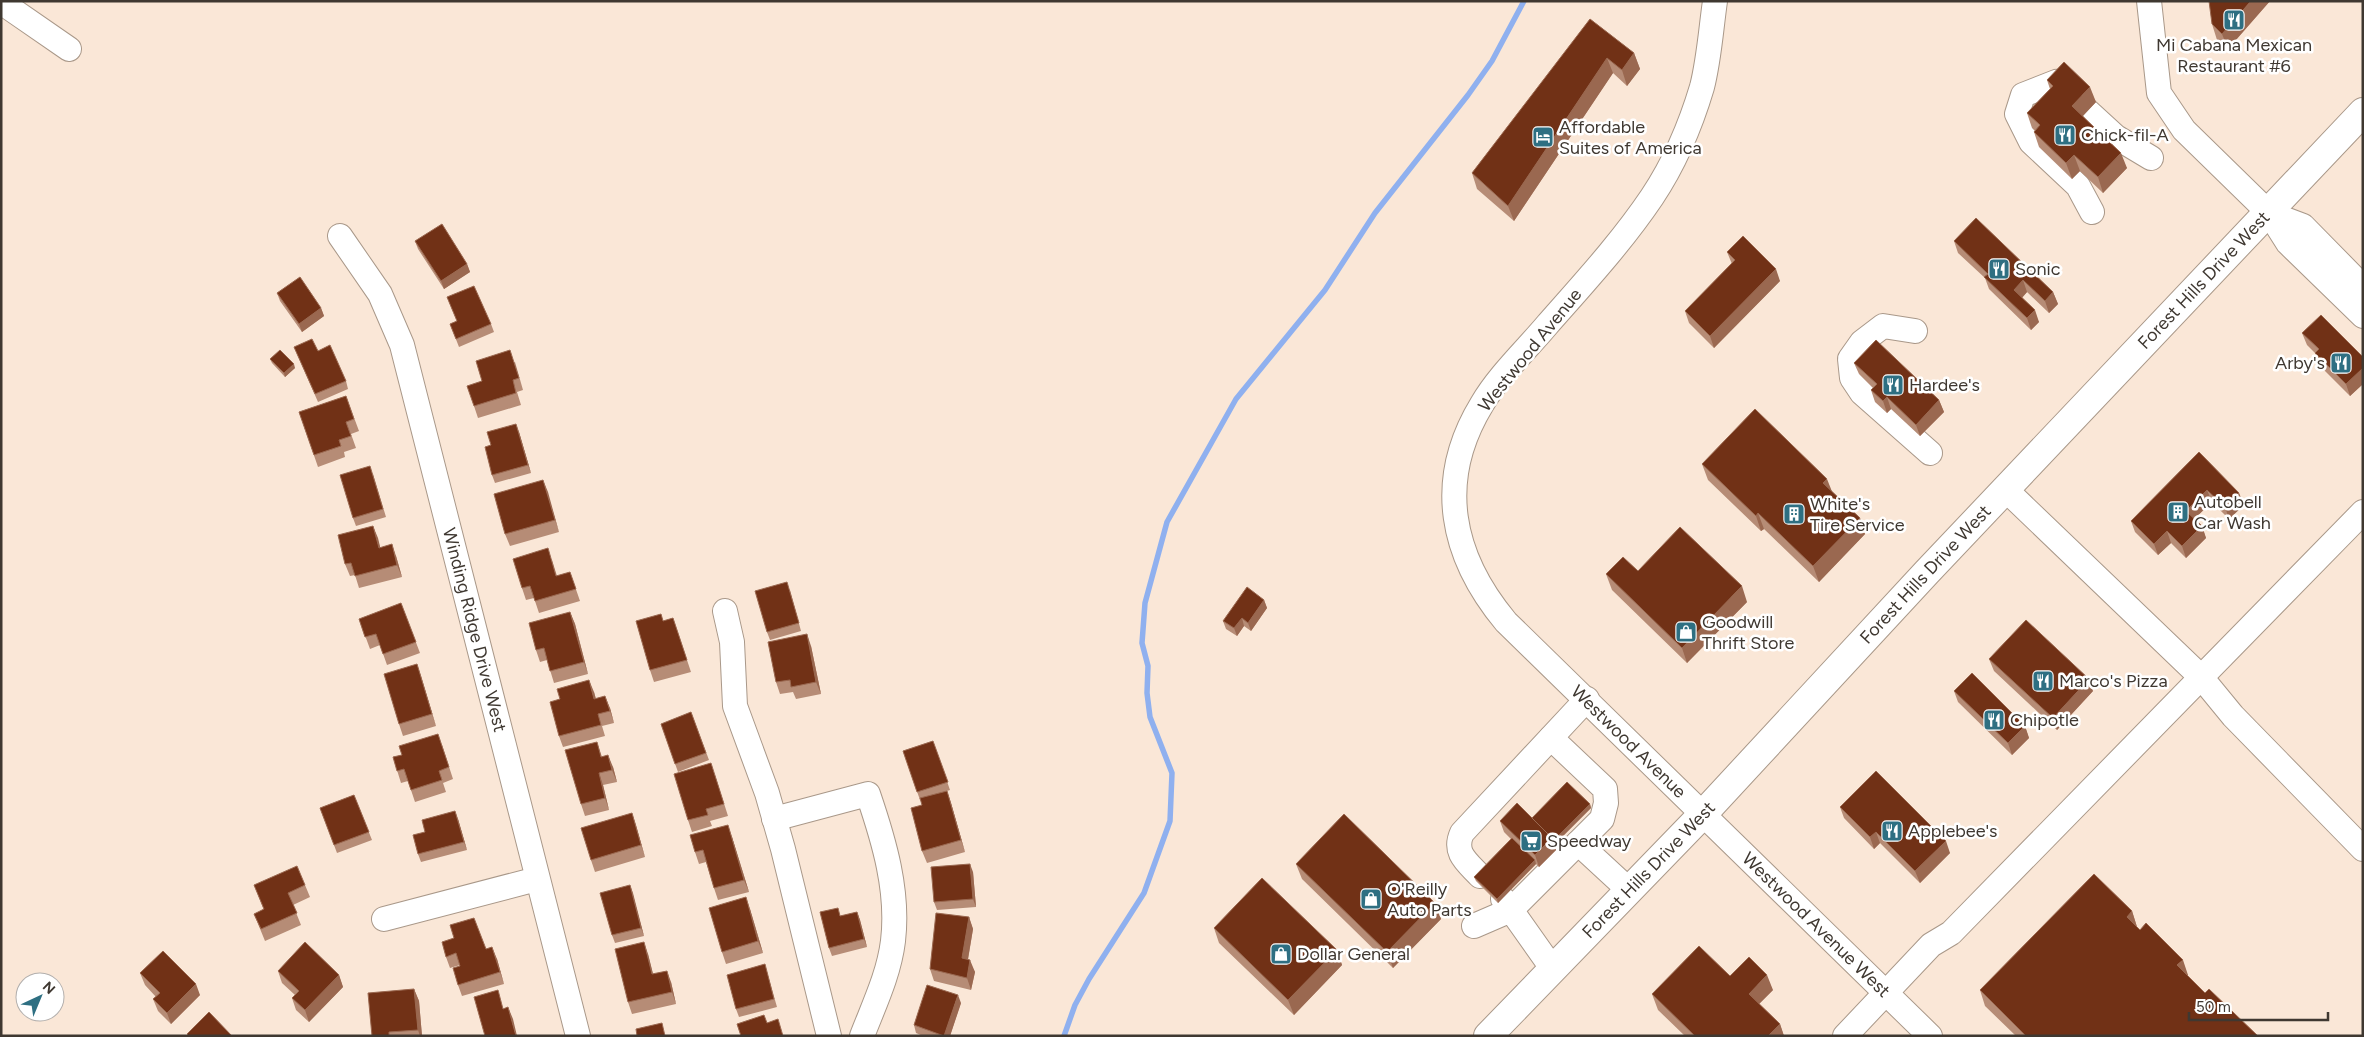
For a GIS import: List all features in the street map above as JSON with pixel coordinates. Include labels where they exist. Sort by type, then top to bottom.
[{"type":"main road","name":"Forest Hills Drive West","points":[[1488,1036],[1552,968],[1704,814],[2005,489],[2363,112]]},
{"type":"street","name":"Westwood Avenue","points":[[1704,814],[1506,622],[1489,602],[1474,578],[1465,558],[1457,530],[1454,500],[1456,474],[1464,441],[1482,403],[1614,249],[1653,195],[1671,162],[1691,119],[1702,86],[1715,1]]},
{"type":"street","points":[[2149,1],[2159,93],[2184,130],[2269,213],[2288,243],[2363,316]]},
{"type":"street","points":[[1,2],[69,49]]},
{"type":"street","points":[[2092,212],[2078,186],[2031,142],[2017,114],[2023,95],[2056,82],[2116,137],[2151,158]]},
{"type":"street","points":[[2269,213],[2302,226],[2363,287]]},
{"type":"street","name":"Winding Ridge Drive West","points":[[340,236],[380,294],[402,345],[578,1036]]},
{"type":"street","points":[[1915,331],[1883,326],[1862,342],[1850,359],[1852,378],[1862,393],[1930,453]]},
{"type":"street","points":[[2005,489],[2201,677],[2233,716],[2363,849]]},
{"type":"street","points":[[1846,1036],[1931,945],[1951,932],[2363,512]]},
{"type":"street","points":[[725,610],[732,642],[735,706],[774,819],[829,1036]]},
{"type":"street","points":[[1480,876],[1459,853],[1458,843],[1462,833],[1587,699]]},
{"type":"street","points":[[1474,926],[1507,904],[1578,843],[1602,819],[1606,802],[1605,789],[1551,738]]},
{"type":"street","points":[[774,819],[868,794],[878,822],[889,869],[894,918],[893,942],[888,966],[862,1036]]},
{"type":"street","name":"Westwood Avenue West","points":[[1704,814],[1930,1036]]},
{"type":"street","points":[[1578,843],[1630,891]]},
{"type":"street","points":[[384,920],[537,879]]},
{"type":"street","points":[[1507,904],[1552,968]]},
{"type":"building","points":[[2209,1],[2251,1],[2222,34],[2212,24]]},
{"type":"building","name":"Affordable Suites of America","points":[[1590,19],[1634,53],[1622,70],[1607,58],[1508,206],[1472,173]]},
{"type":"building","name":"Chick-fil-A","points":[[2064,62],[2090,87],[2072,106],[2121,153],[2098,177],[2074,155],[2066,163],[2034,132],[2040,125],[2027,113],[2053,86],[2047,80]]},
{"type":"building","name":"Sonic","points":[[1976,218],[2053,292],[2045,301],[2023,280],[2014,290],[2035,310],[2027,318],[1984,277],[1988,274],[1954,241]]},
{"type":"building","points":[[442,224],[467,264],[441,281],[415,241]]},
{"type":"building","points":[[1743,236],[1776,269],[1710,336],[1685,311],[1735,260],[1727,252]]},
{"type":"building","points":[[300,277],[321,308],[299,324],[277,293]]},
{"type":"building","points":[[474,286],[491,324],[456,339],[450,324],[457,321],[447,297]]},
{"type":"building","name":"Arby's","points":[[2321,315],[2363,357],[2363,368],[2346,384],[2315,353],[2319,349],[2302,333]]},
{"type":"building","points":[[312,339],[318,351],[330,345],[346,381],[315,394],[294,347]]},
{"type":"building","name":"Hardee's","points":[[1876,340],[1939,400],[1916,425],[1887,397],[1883,401],[1871,390],[1877,384],[1854,363]]},
{"type":"building","points":[[280,350],[294,364],[284,373],[270,359]]},
{"type":"building","points":[[510,350],[519,378],[513,380],[516,393],[474,406],[467,386],[482,381],[476,361]]},
{"type":"building","points":[[346,396],[354,419],[346,422],[351,436],[339,440],[341,446],[314,455],[299,412]]},
{"type":"building","name":"White's Tire Service","points":[[1755,409],[1827,479],[1823,483],[1860,518],[1813,566],[1758,513],[1756,516],[1702,464]]},
{"type":"building","points":[[516,424],[528,465],[492,475],[485,447],[491,445],[487,432]]},
{"type":"building","name":"Autobell Car Wash","points":[[2199,452],[2239,493],[2225,507],[2207,490],[2186,511],[2202,526],[2182,546],[2167,531],[2154,544],[2131,521]]},
{"type":"building","points":[[370,466],[383,509],[353,518],[340,475]]},
{"type":"building","points":[[543,480],[555,520],[505,534],[494,494]]},
{"type":"building","points":[[373,526],[379,548],[392,544],[397,565],[355,576],[351,563],[345,564],[338,535]]},
{"type":"building","name":"Goodwill Thrift Store","points":[[1680,527],[1742,586],[1682,648],[1606,574],[1623,557],[1638,571]]},
{"type":"building","points":[[548,548],[556,576],[570,572],[576,589],[535,601],[530,586],[522,588],[513,559]]},
{"type":"building","points":[[787,582],[799,623],[767,632],[755,591]]},
{"type":"building","points":[[1247,587],[1264,600],[1248,623],[1242,618],[1234,628],[1223,621]]},
{"type":"building","points":[[401,603],[416,642],[383,654],[376,634],[365,637],[359,619]]},
{"type":"building","points":[[570,612],[584,662],[550,671],[544,648],[536,650],[529,623]]},
{"type":"building","points":[[661,614],[663,621],[673,618],[687,660],[650,670],[636,621]]},
{"type":"building","name":"Marco's Pizza","points":[[2026,620],[2089,679],[2053,718],[1989,659]]},
{"type":"building","points":[[807,634],[816,682],[791,687],[790,680],[776,682],[768,642]]},
{"type":"building","points":[[417,664],[432,714],[399,724],[384,674]]},
{"type":"building","name":"Chipotle","points":[[1972,673],[2025,726],[2008,743],[1954,691]]},
{"type":"building","points":[[589,680],[594,699],[605,696],[610,711],[598,714],[601,725],[559,736],[550,702],[560,699],[557,689]]},
{"type":"building","points":[[691,712],[706,753],[675,764],[661,724]]},
{"type":"building","points":[[438,734],[449,767],[439,771],[442,780],[411,790],[404,769],[397,771],[393,757],[402,755],[399,746]]},
{"type":"building","points":[[933,741],[948,782],[917,792],[903,751]]},
{"type":"building","points":[[597,742],[601,757],[608,755],[612,770],[599,773],[605,798],[581,804],[565,750]]},
{"type":"building","points":[[711,763],[724,804],[706,809],[708,815],[688,820],[674,774]]},
{"type":"building","name":"Applebee's","points":[[1876,771],[1946,841],[1915,871],[1876,832],[1870,837],[1840,807]]},
{"type":"building","points":[[1567,782],[1590,804],[1553,841],[1532,818]]},
{"type":"building","points":[[947,791],[961,840],[922,851],[911,808],[922,805],[920,798]]},
{"type":"building","points":[[354,795],[369,832],[334,845],[320,808]]},
{"type":"building","points":[[1517,803],[1552,838],[1535,855],[1500,821]]},
{"type":"building","points":[[455,811],[464,842],[418,854],[413,835],[425,832],[422,820]]},
{"type":"building","points":[[632,813],[641,845],[591,860],[581,828]]},
{"type":"building","name":"O'Reilly Auto Parts","points":[[1344,814],[1435,903],[1387,952],[1296,864]]},
{"type":"building","points":[[728,825],[744,880],[714,888],[703,850],[695,852],[690,835]]},
{"type":"building","points":[[1512,838],[1535,860],[1497,899],[1474,877]]},
{"type":"building","points":[[970,864],[973,899],[934,902],[931,867]]},
{"type":"building","points":[[297,866],[305,885],[288,893],[297,913],[261,929],[254,914],[264,909],[254,885]]},
{"type":"building","points":[[2094,874],[2132,911],[2127,917],[2140,930],[2146,923],[2183,960],[2177,965],[2205,993],[2209,989],[2258,1036],[2026,1036],[1980,990]]},
{"type":"building","name":"Dollar General","points":[[1262,878],[1337,950],[1288,1000],[1214,928]]},
{"type":"building","points":[[630,885],[641,928],[612,935],[600,893]]},
{"type":"building","points":[[746,897],[758,941],[722,952],[709,908]]},
{"type":"building","points":[[838,908],[840,916],[857,912],[864,939],[829,948],[820,912]]},
{"type":"building","points":[[936,913],[969,917],[962,958],[970,960],[967,978],[930,969]]},
{"type":"building","points":[[474,918],[486,949],[492,947],[500,972],[458,985],[453,968],[460,966],[456,953],[446,957],[442,942],[454,938],[450,925]]},
{"type":"building","points":[[305,942],[339,975],[305,1010],[292,998],[299,991],[278,971]]},
{"type":"building","points":[[644,942],[652,974],[667,971],[672,992],[628,1002],[615,949]]},
{"type":"building","points":[[1699,946],[1730,976],[1749,957],[1767,975],[1749,994],[1780,1024],[1768,1036],[1695,1036],[1652,994]]},
{"type":"building","points":[[163,951],[196,984],[167,1013],[153,999],[160,993],[140,973]]},
{"type":"building","points":[[765,964],[774,999],[736,1009],[727,975]]},
{"type":"building","points":[[927,985],[958,995],[944,1036],[914,1025]]},
{"type":"building","points":[[414,989],[418,1030],[389,1032],[389,1036],[372,1036],[368,993]]},
{"type":"building","points":[[498,990],[503,1009],[508,1007],[516,1036],[485,1036],[474,997]]},
{"type":"building","points":[[209,1012],[232,1036],[189,1036],[187,1034]]},
{"type":"building","points":[[764,1015],[767,1023],[778,1019],[783,1036],[741,1036],[737,1024]]},
{"type":"building","points":[[662,1023],[665,1036],[637,1036],[636,1029]]},
{"type":"waterway","points":[[1064,1036],[1075,1005],[1089,979],[1144,893],[1170,821],[1172,773],[1150,717],[1147,693],[1148,666],[1142,643],[1145,603],[1167,522],[1236,399],[1325,290],[1375,213],[1468,95],[1492,61],[1524,1]]},
{"type":"place","name":"Mi Cabana Mexican Restaurant #6","points":[[2234,20]]},
{"type":"place","name":"Chick-fil-A","points":[[2065,135]]},
{"type":"place","name":"Affordable Suites of America","points":[[1543,137]]},
{"type":"place","name":"Sonic","points":[[1999,269]]},
{"type":"place","name":"Arby's","points":[[2341,363]]},
{"type":"place","name":"Hardee's","points":[[1893,385]]},
{"type":"place","name":"Autobell Car Wash","points":[[2178,512]]},
{"type":"place","name":"White's Tire Service","points":[[1794,514]]},
{"type":"place","name":"Goodwill Thrift Store","points":[[1686,632]]},
{"type":"place","name":"Marco's Pizza","points":[[2043,681]]},
{"type":"place","name":"Chipotle","points":[[1994,720]]},
{"type":"place","name":"Applebee's","points":[[1892,831]]},
{"type":"place","name":"Speedway","points":[[1531,841]]},
{"type":"place","name":"O'Reilly Auto Parts","points":[[1371,899]]},
{"type":"place","name":"Dollar General","points":[[1281,954]]}]
